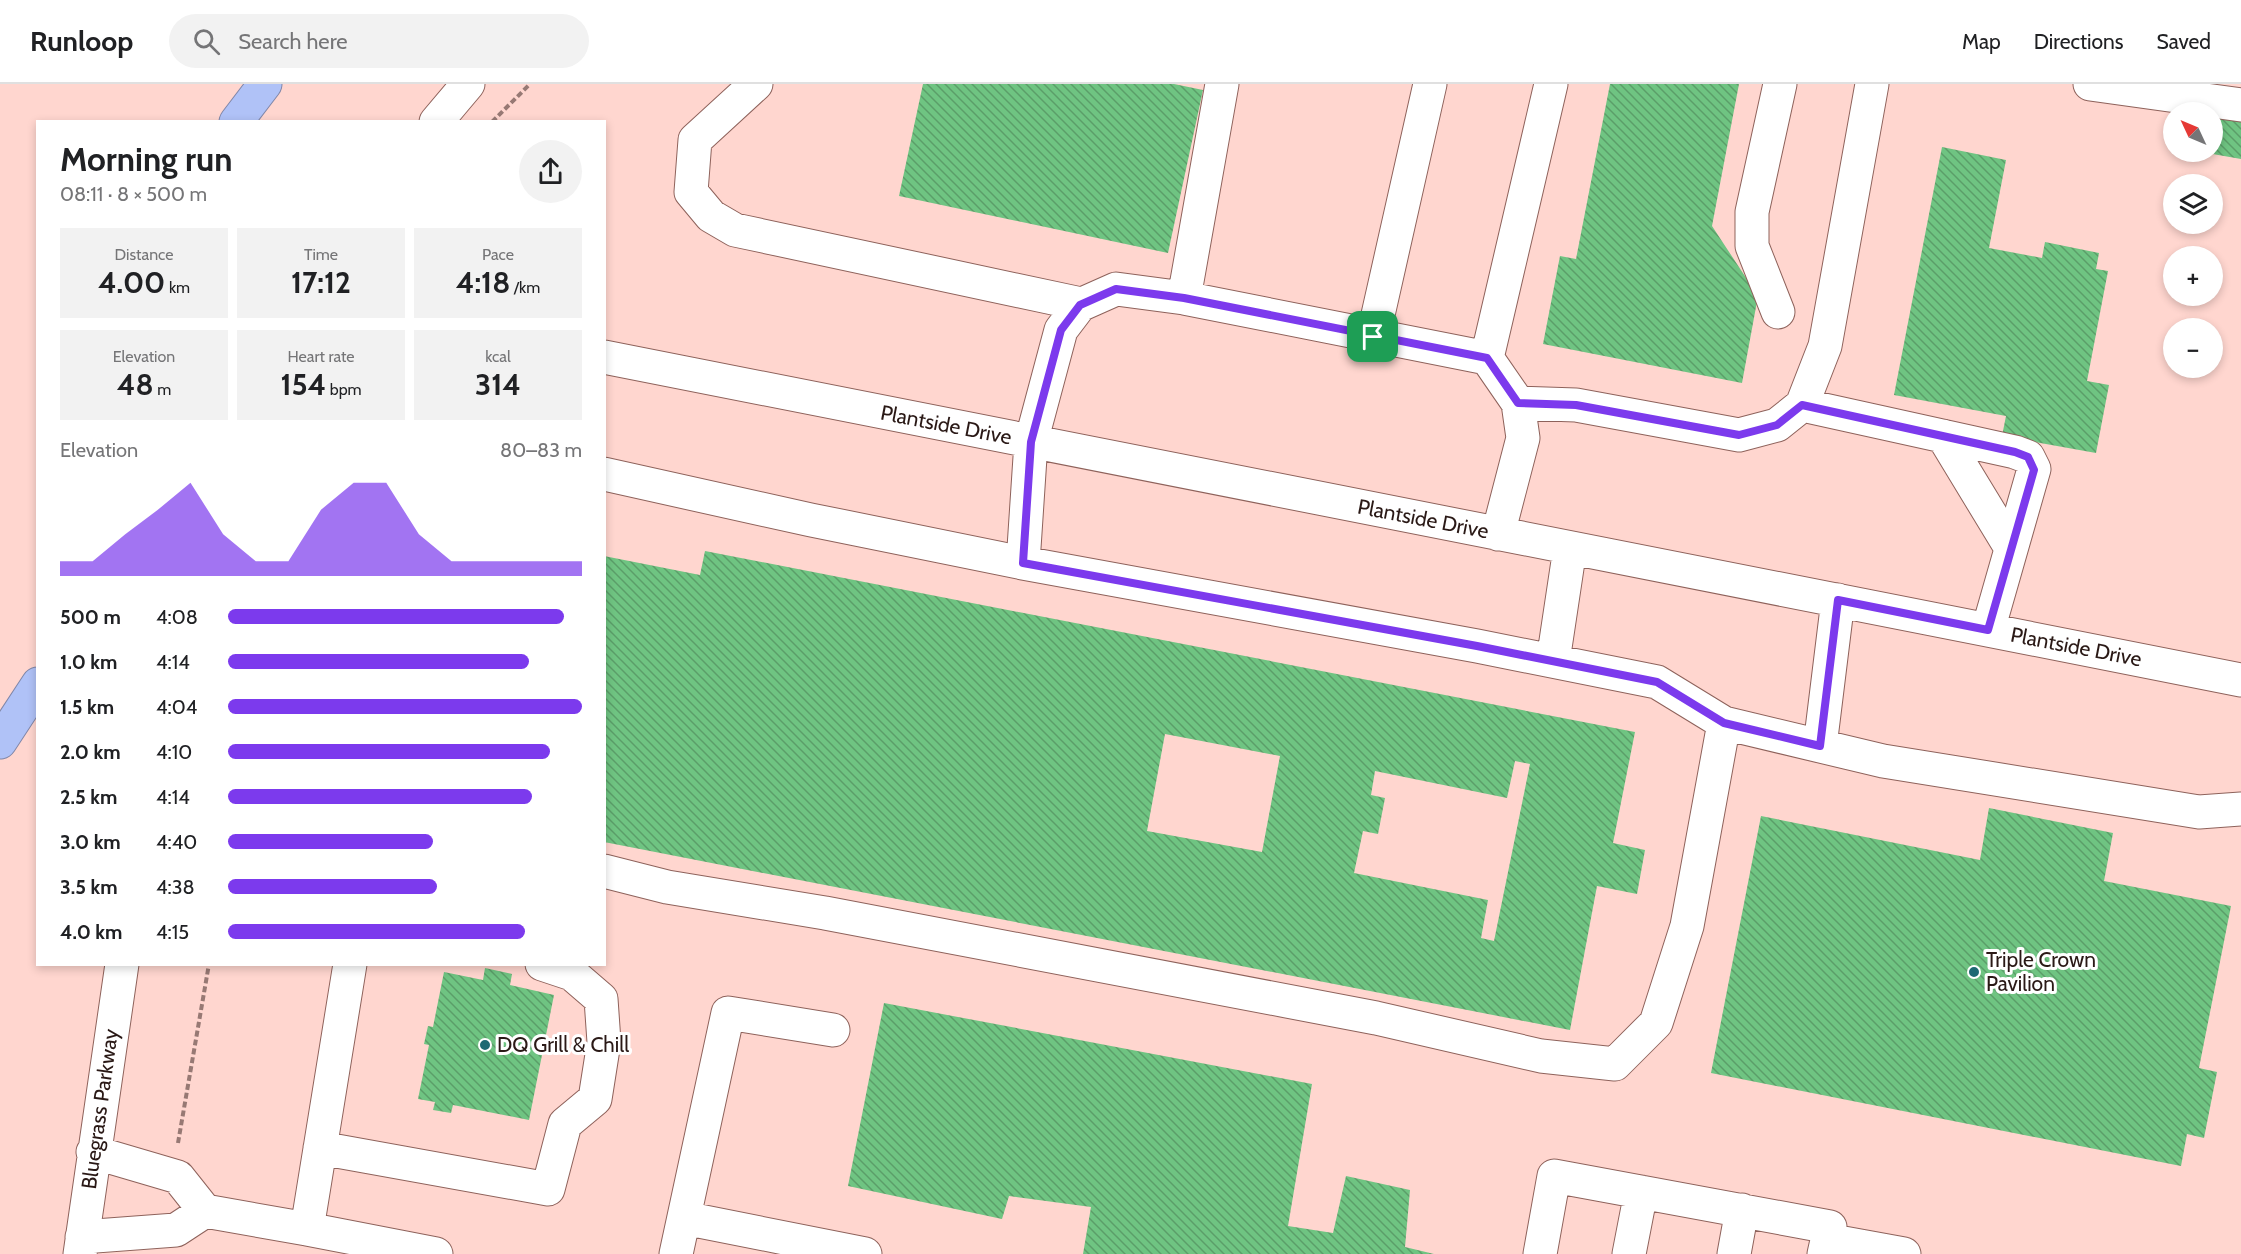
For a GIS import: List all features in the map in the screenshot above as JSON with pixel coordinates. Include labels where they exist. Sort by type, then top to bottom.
[{"type":"highway","points":[[238,120],[265,84]]},
{"type":"highway","points":[[0,742],[36,687]]},
{"type":"street","points":[[756,84],[695,140],[691,192],[711,216],[735,230],[1081,304]]},
{"type":"street","points":[[1184,298],[1222,84]]},
{"type":"street","points":[[1373,337],[1430,84]]},
{"type":"street","points":[[1487,358],[1551,84]]},
{"type":"street","points":[[1778,312],[1752,246],[1752,212],[1780,84]]},
{"type":"street","points":[[1518,403],[1576,405],[1739,435],[1777,425],[1802,405],[1825,346],[1872,84]]},
{"type":"street","points":[[2090,84],[2241,105]]},
{"type":"street","points":[[438,120],[464,99]]},
{"type":"street","points":[[1023,563],[1031,442],[1061,330],[1081,304],[1116,289],[1184,298],[1487,358],[1518,403],[1523,438],[1498,534]]},
{"type":"street","name":"Plantside Drive","points":[[606,357],[2241,680]]},
{"type":"street","points":[[1802,405],[2015,452],[2028,457],[2034,470],[1988,630]]},
{"type":"street","points":[[1943,436],[2011,548]]},
{"type":"street","points":[[606,474],[1023,563],[1657,682],[1724,723],[1883,761],[2199,812],[2241,809]]},
{"type":"street","points":[[1553,661],[1570,548]]},
{"type":"street","points":[[1820,746],[1838,600]]},
{"type":"street","points":[[606,871],[667,886],[825,913],[1376,1018],[1541,1056],[1615,1064],[1656,1023],[1687,926],[1724,723]]},
{"type":"street","name":"Bluegrass Parkway","points":[[81,1246],[122,966]]},
{"type":"street","points":[[316,1238],[320,1148],[350,966]]},
{"type":"street","points":[[320,1148],[548,1189],[565,1124],[595,1099],[604,1042],[601,999],[572,974],[548,966]]},
{"type":"street","points":[[676,1254],[728,1013],[833,1030]]},
{"type":"street","points":[[93,1152],[178,1178],[205,1211],[316,1238],[436,1254]]},
{"type":"street","points":[[1540,1254],[1554,1176],[1830,1227],[1825,1247],[1904,1254]]},
{"type":"street","points":[[1629,1254],[1641,1192]]},
{"type":"street","points":[[1734,1254],[1742,1210]]},
{"type":"street","points":[[81,1246],[176,1230],[205,1211]]},
{"type":"street","points":[[684,1218],[865,1254]]},
{"type":"path","points":[[494,120],[530,84]]},
{"type":"path","points":[[177,1151],[209,966]]},
{"type":"building","points":[[923,84],[1174,84],[1203,90],[1168,253],[899,196]]},
{"type":"building","points":[[1610,84],[1739,84],[1712,226],[1758,296],[1742,383],[1543,344],[1560,256],[1576,259]]},
{"type":"building","points":[[2223,114],[2241,117],[2241,159],[2223,156]]},
{"type":"building","points":[[1942,147],[2006,160],[1989,248],[2042,258],[2045,242],[2099,253],[2096,269],[2108,271],[2087,381],[2109,385],[2096,453],[2002,436],[2006,416],[1894,395]]},
{"type":"building","points":[[705,551],[1635,732],[1613,843],[1645,850],[1637,894],[1597,886],[1570,1030],[606,842],[606,556],[700,575]],"holes":[[[1165,734],[1280,756],[1262,852],[1147,831]],[[1515,761],[1530,764],[1494,941],[1481,938],[1488,900],[1354,873],[1363,831],[1378,834],[1385,798],[1371,795],[1375,771],[1507,798]]]},
{"type":"building","name":"Triple Crown Pavilion","points":[[1989,808],[2113,833],[2104,881],[2231,906],[2199,1068],[2217,1072],[2204,1138],[2187,1134],[2181,1166],[1711,1073],[1761,816],[1980,860]]},
{"type":"building","name":"DQ Grill & Chill","points":[[485,968],[512,974],[510,985],[554,995],[529,1120],[453,1105],[451,1113],[433,1110],[435,1102],[418,1099],[429,1045],[424,1044],[428,1026],[433,1027],[444,972],[483,980]]},
{"type":"building","points":[[884,1003],[1312,1084],[1288,1226],[1333,1233],[1346,1176],[1410,1190],[1405,1247],[1434,1254],[1083,1254],[1091,1207],[1009,1196],[1002,1219],[848,1186]]},
{"type":"place","name":"Triple Crown Pavilion","points":[[1974,972]]},
{"type":"place","name":"DQ Grill & Chill","points":[[485,1045]]},
{"type":"route","points":[[1116,289],[1184,298],[1373,337],[1487,358],[1518,403],[1576,405],[1739,435],[1777,425],[1802,405],[2015,452],[2028,457],[2034,470],[1988,630],[1838,600],[1820,746],[1724,723],[1657,682],[1477,646],[1023,563],[1031,442],[1061,330],[1080,305],[1116,289]]}]
